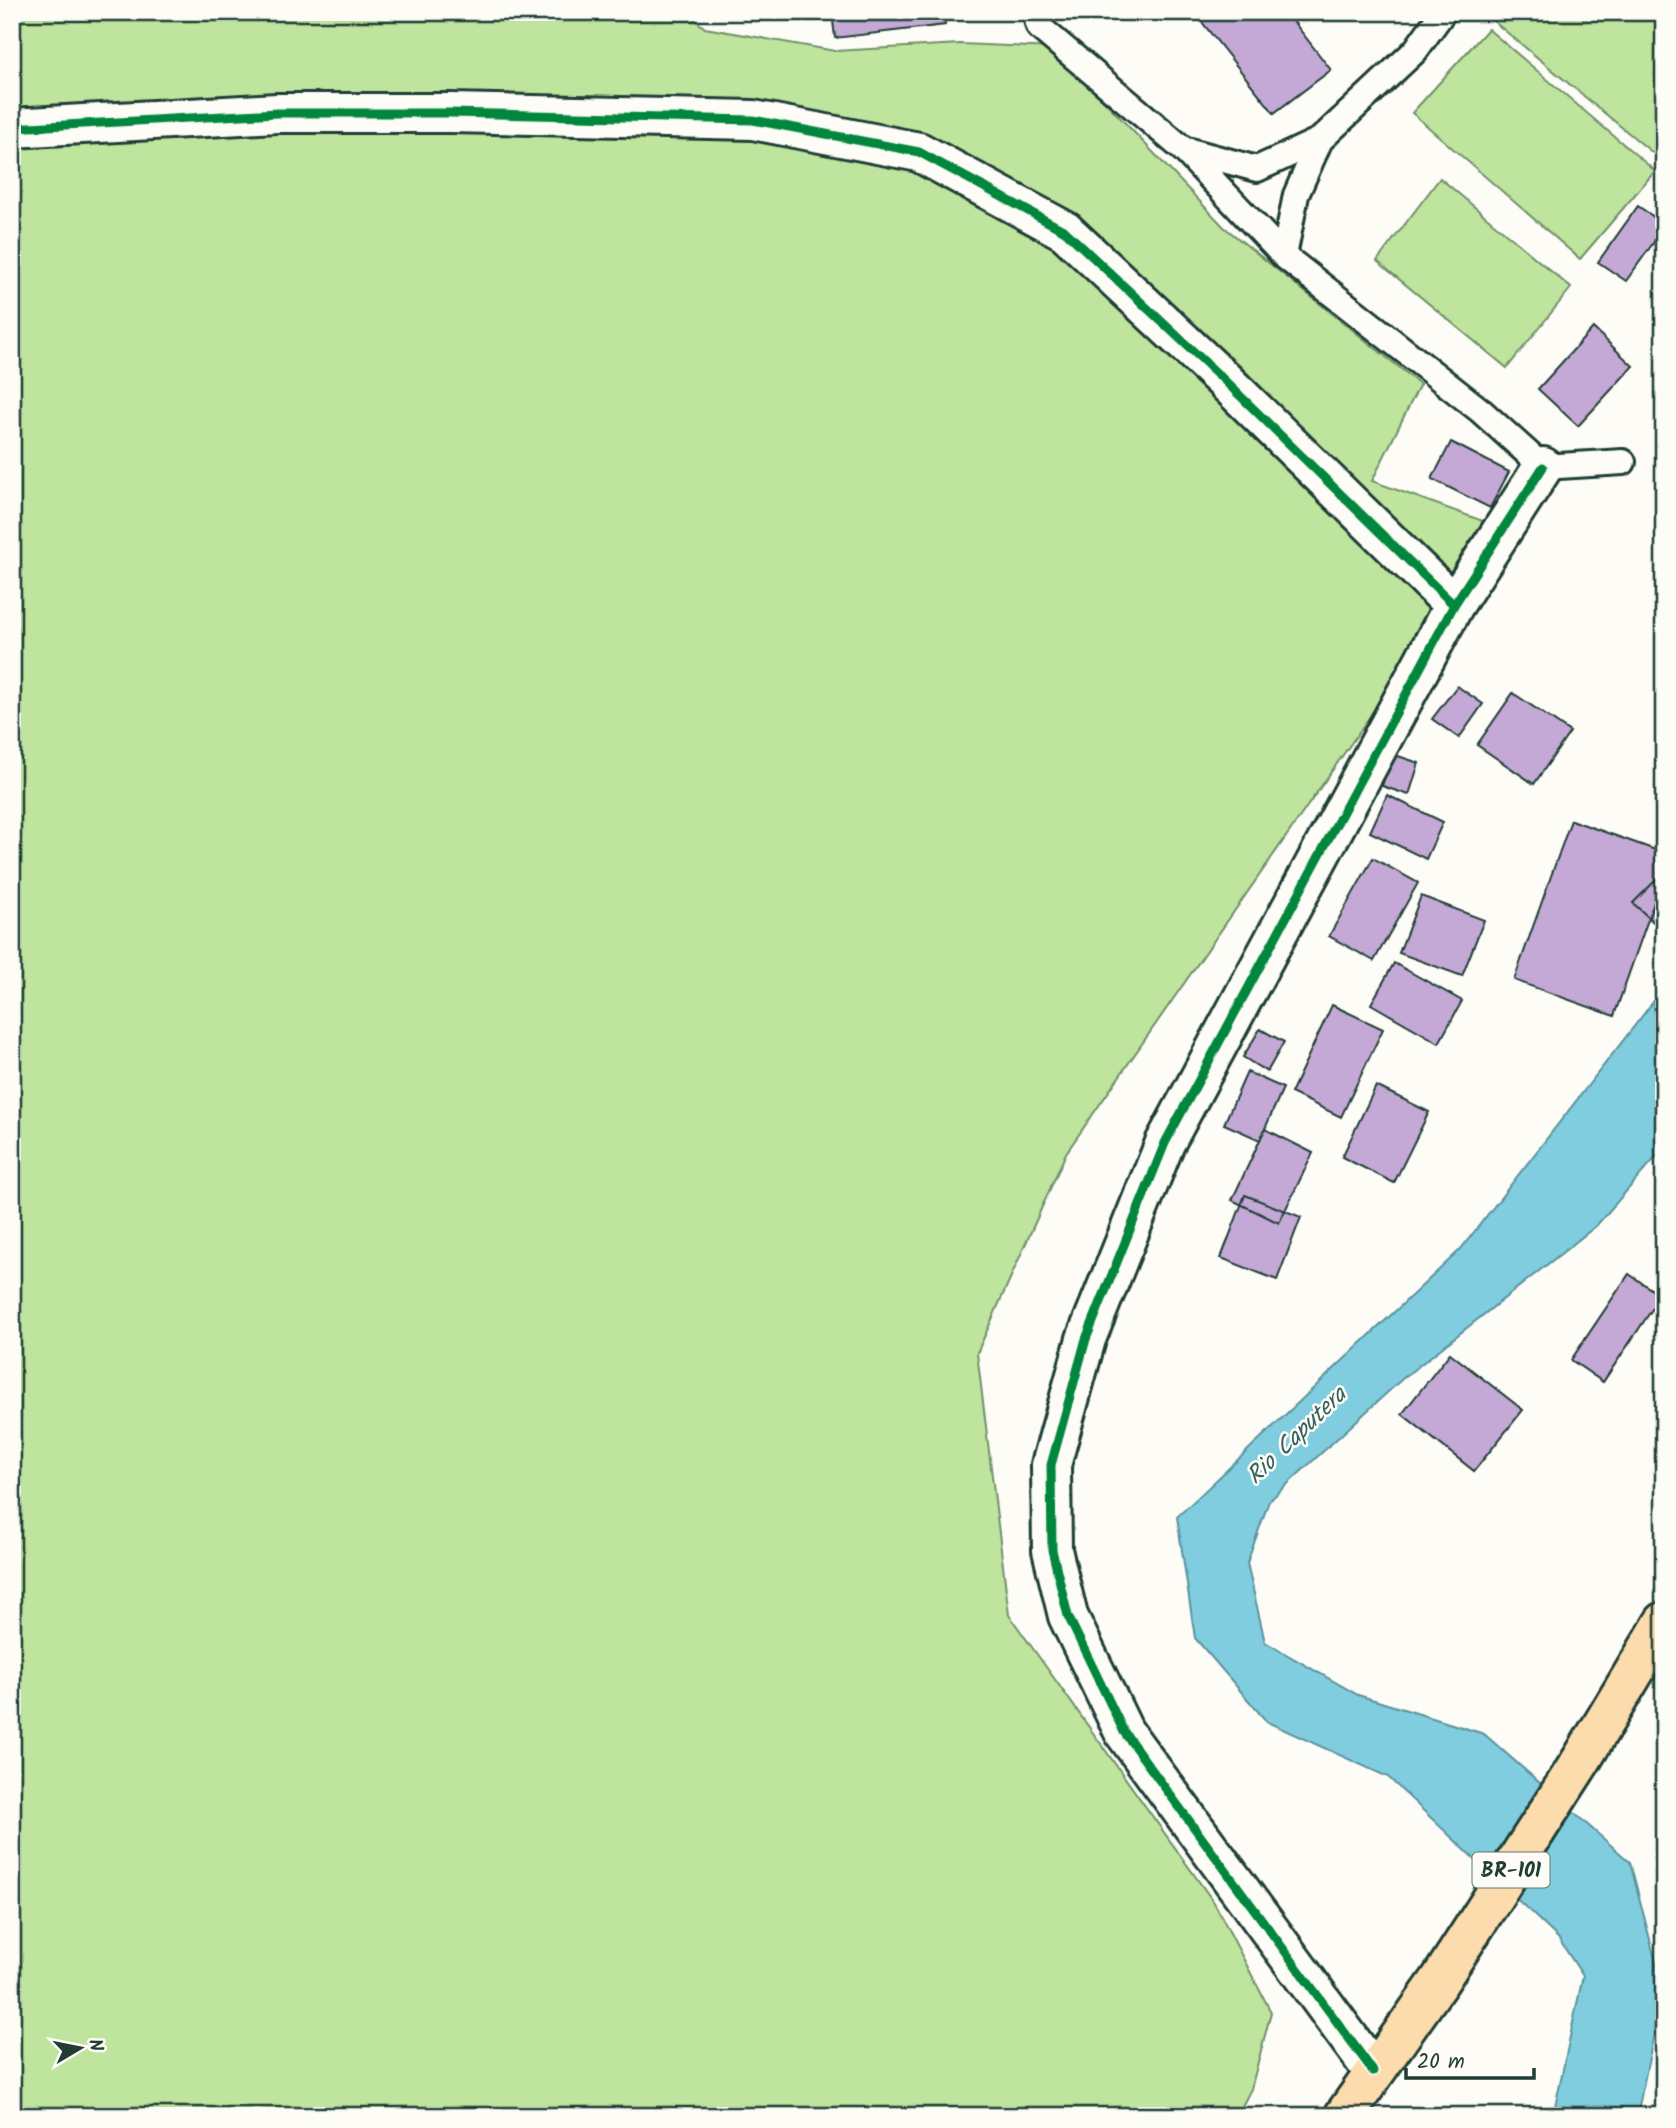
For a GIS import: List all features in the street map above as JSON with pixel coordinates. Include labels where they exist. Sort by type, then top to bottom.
[{"type":"highway","name":"BR-101","points":[[1343,2116],[1440,1980],[1581,1759],[1664,1622]]},
{"type":"street","points":[[12,128],[277,113],[450,113],[753,120],[919,152],[1065,231],[1224,380],[1454,605]]},
{"type":"street","points":[[1373,2071],[1124,1732],[1068,1616],[1052,1550],[1051,1465],[1086,1339],[1164,1143],[1454,605],[1543,467]]},
{"type":"lane","points":[[1035,12],[1039,27],[1184,149],[1284,256],[1481,411],[1543,467],[1623,462]]},
{"type":"lane","points":[[1184,149],[1257,169],[1320,140],[1415,51],[1443,12]]},
{"type":"lane","points":[[1284,256],[1296,195],[1320,140]]},
{"type":"green space","points":[[12,12],[685,12],[705,28],[835,51],[960,44],[1054,48],[1224,227],[1420,384],[1372,481],[1494,525],[1368,719],[1066,1153],[977,1353],[1009,1615],[1215,1904],[1271,2012],[1251,2089],[1237,2116],[12,2116]]},
{"type":"green space","points":[[1497,12],[1647,12],[1664,25],[1664,155],[1660,159],[1492,20]]},
{"type":"green space","points":[[1488,29],[1655,171],[1580,259],[1412,113]]},
{"type":"green space","points":[[1440,178],[1571,288],[1507,368],[1377,261]]},
{"type":"water","name":"Rio Caputera","points":[[1664,988],[1664,1148],[1596,1226],[1402,1379],[1269,1501],[1247,1563],[1265,1642],[1358,1695],[1484,1734],[1630,1862],[1663,1990],[1637,2116],[1553,2116],[1583,1976],[1558,1938],[1388,1777],[1267,1722],[1195,1638],[1177,1517],[1460,1250]]},
{"type":"building","points":[[832,12],[944,12],[945,25],[835,38]]},
{"type":"building","points":[[1194,12],[1286,12],[1331,70],[1274,113]]},
{"type":"building","points":[[1638,206],[1664,224],[1664,228],[1626,281],[1598,262]]},
{"type":"building","points":[[1593,328],[1633,366],[1578,426],[1538,389]]},
{"type":"building","points":[[1451,442],[1509,472],[1490,508],[1432,479]]},
{"type":"building","points":[[1457,686],[1483,704],[1459,738],[1432,719]]},
{"type":"building","points":[[1513,693],[1570,732],[1534,784],[1477,745]]},
{"type":"building","points":[[1392,754],[1419,763],[1409,795],[1382,786]]},
{"type":"building","points":[[1387,795],[1443,822],[1426,859],[1370,832]]},
{"type":"building","points":[[1571,820],[1664,853],[1664,874],[1614,1016],[1514,980]]},
{"type":"building","points":[[1373,858],[1418,883],[1374,961],[1329,936]]},
{"type":"building","points":[[1664,872],[1664,932],[1633,903]]},
{"type":"building","points":[[1421,896],[1484,920],[1462,976],[1399,953]]},
{"type":"building","points":[[1394,963],[1462,1001],[1439,1043],[1371,1004]]},
{"type":"building","points":[[1332,1005],[1383,1029],[1341,1117],[1291,1093]]},
{"type":"building","points":[[1260,1029],[1284,1042],[1267,1072],[1243,1057]]},
{"type":"building","points":[[1247,1072],[1283,1088],[1260,1140],[1224,1124]]},
{"type":"building","points":[[1376,1086],[1429,1112],[1394,1183],[1342,1157]]},
{"type":"building","points":[[1265,1129],[1313,1153],[1279,1223],[1232,1200]]},
{"type":"building","points":[[1245,1195],[1301,1217],[1277,1280],[1221,1258]]},
{"type":"building","points":[[1629,1274],[1661,1296],[1603,1382],[1571,1360]]},
{"type":"building","points":[[1450,1353],[1523,1410],[1474,1471],[1402,1414]]},
{"type":"cycle path","points":[[12,128],[277,113],[450,113],[753,120],[919,152],[1065,231],[1224,380],[1454,605]]},
{"type":"cycle path","points":[[1373,2071],[1124,1732],[1068,1616],[1052,1550],[1051,1465],[1086,1339],[1165,1143],[1454,605],[1543,467]]}]
